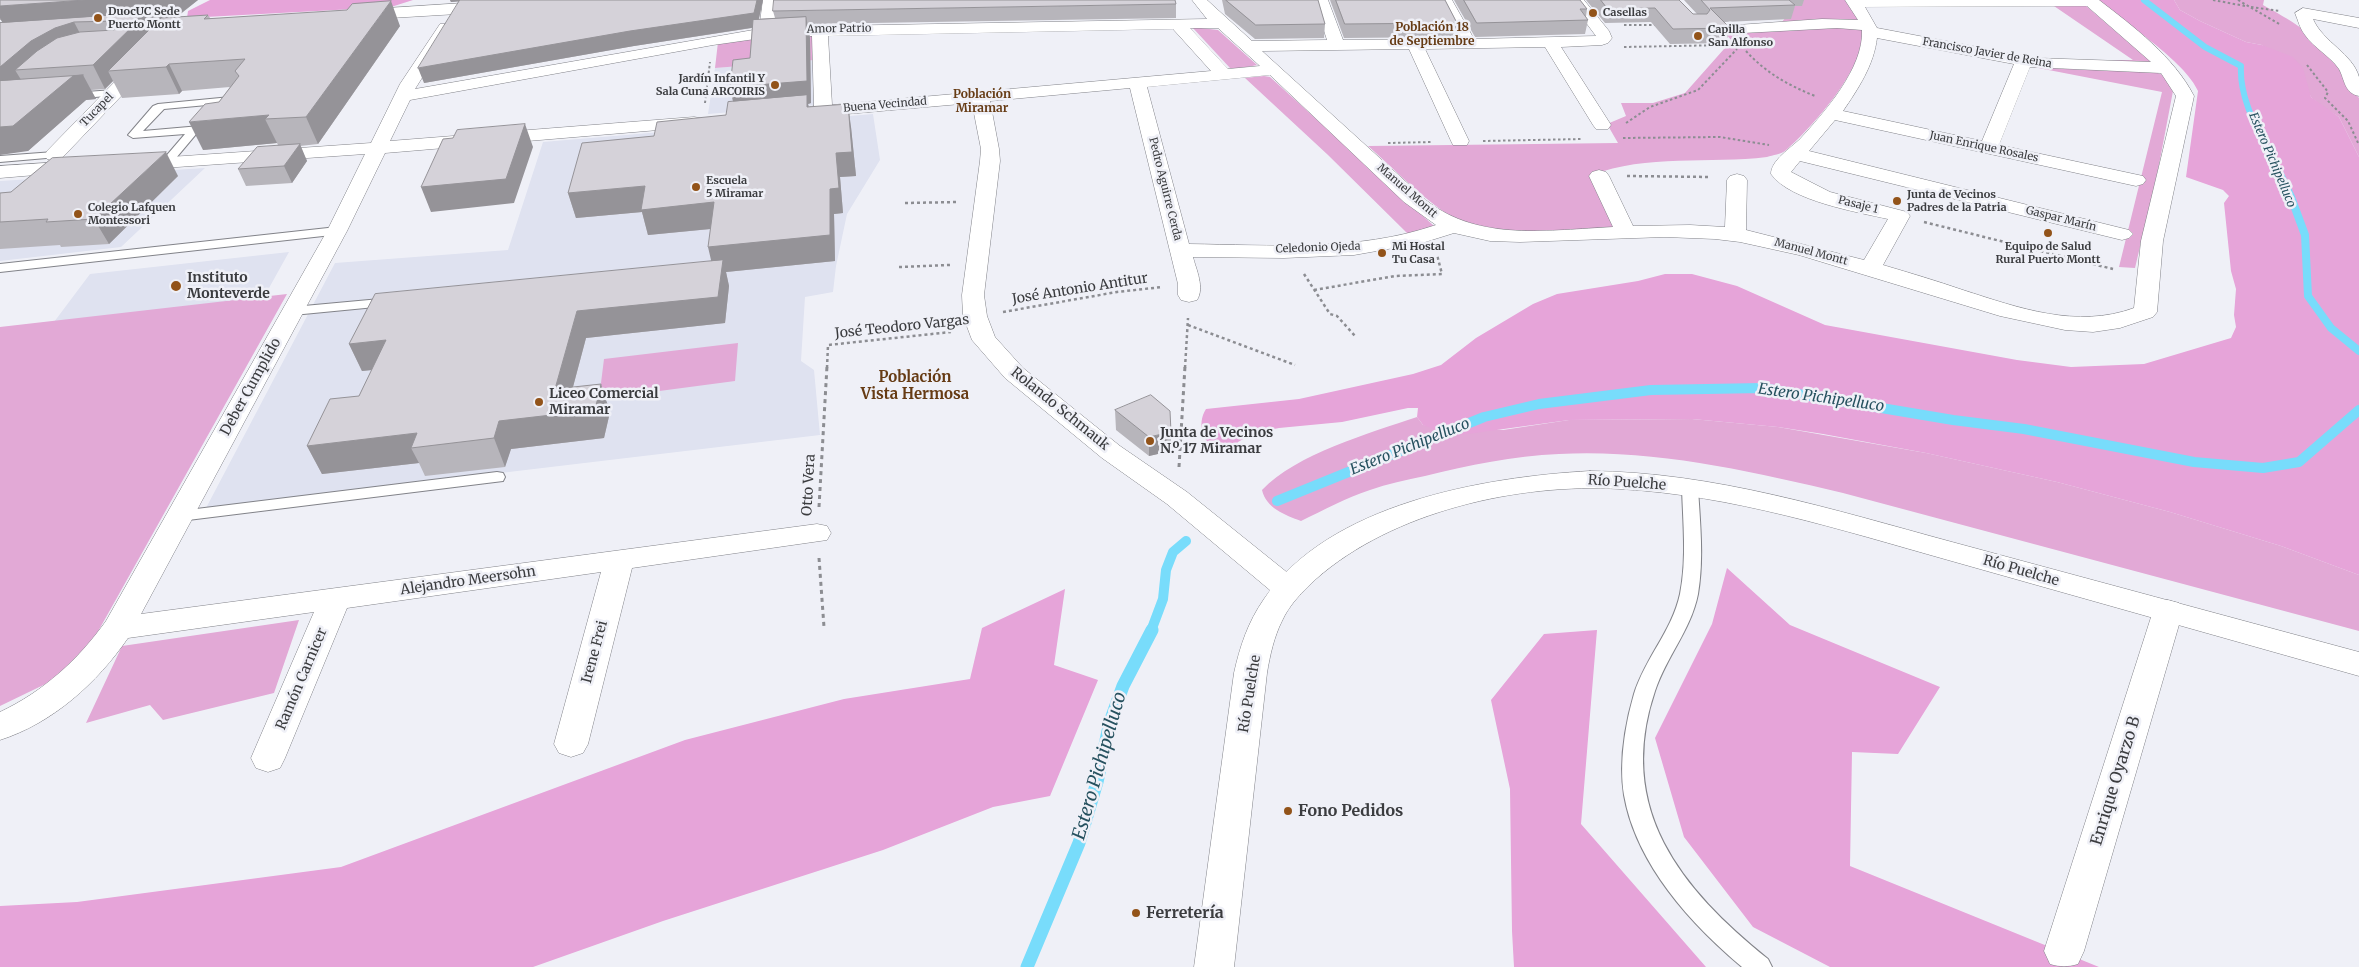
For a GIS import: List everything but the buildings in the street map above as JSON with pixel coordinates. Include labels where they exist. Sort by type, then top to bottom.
[{"type":"street","points":[[347,20],[383,14],[557,0]]},
{"type":"street","points":[[766,32],[770,0]]},
{"type":"street","name":"Manuel Montt","points":[[1199,0],[1221,23],[1433,215],[1454,226],[1474,232],[1516,236],[1678,232],[1735,234],[1768,240],[2037,319],[2103,324],[2120,322],[2145,312],[2152,241],[2184,96],[2183,90],[2165,68],[2090,0]]},
{"type":"street","points":[[1321,0],[1337,45]]},
{"type":"street","points":[[1445,0],[1469,44]]},
{"type":"street","points":[[1247,46],[1550,43],[1602,40],[1604,38],[1576,0]]},
{"type":"street","points":[[1797,153],[1834,110],[1868,54],[1869,29],[1854,2],[2090,0]]},
{"type":"street","name":"Deber Cumplido","points":[[0,726],[26,715],[68,686],[106,647],[337,231],[421,63],[458,9]]},
{"type":"street","points":[[2303,13],[2359,23]]},
{"type":"street","points":[[2303,13],[2311,34],[2340,60],[2348,70],[2352,83],[2359,91]]},
{"type":"street","name":"Francisco Javier de Reina","points":[[1743,28],[1806,26],[1841,22],[2024,61],[2070,66],[2165,68]]},
{"type":"street","name":"Amor Patrio","points":[[403,96],[766,32],[1221,23]]},
{"type":"street","points":[[1177,24],[1224,75]]},
{"type":"street","points":[[820,30],[823,111]]},
{"type":"street","points":[[1550,43],[1602,125]]},
{"type":"street","points":[[1415,44],[1460,141]]},
{"type":"street","name":"Tucapel","points":[[54,155],[152,53]]},
{"type":"street","points":[[2340,60],[2359,63]]},
{"type":"street","points":[[1988,148],[2024,61]]},
{"type":"street","name":"Buena Vecindad","points":[[795,113],[1274,70]]},
{"type":"street","name":"Pedro Aguirre Cerda","points":[[1137,82],[1189,290]]},
{"type":"street","name":"Rolando Schmauk","points":[[980,97],[990,149],[990,161],[973,295],[977,323],[984,340],[1007,366],[1040,396],[1111,452],[1177,498],[1288,589]]},
{"type":"street","name":"Juan Enrique Rosales","points":[[1834,110],[1988,148],[2136,180]]},
{"type":"street","points":[[118,165],[377,148],[707,121]]},
{"type":"street","name":"Pasaje 1","points":[[1797,153],[1781,168],[1781,174],[1794,185],[1815,195],[1900,216]]},
{"type":"street","name":"Gaspar Marín","points":[[1797,153],[2122,234]]},
{"type":"street","points":[[0,172],[99,166]]},
{"type":"street","points":[[1599,176],[1626,233]]},
{"type":"street","points":[[1735,234],[1737,180]]},
{"type":"street","points":[[1870,269],[1900,216]]},
{"type":"street","name":"Celedonio Ojeda","points":[[1180,250],[1290,250],[1361,247],[1426,236],[1454,226]]},
{"type":"street","name":"Río Puelche","points":[[1214,967],[1230,850],[1250,674],[1266,621],[1288,589],[1318,561],[1366,530],[1406,514],[1480,494],[1547,482],[1595,480],[1641,482],[1690,488],[1750,499],[1838,520],[2359,664]]},
{"type":"street","name":"Alejandro Meersohn","points":[[118,628],[817,533]]},
{"type":"street","name":"Irene Frei","points":[[571,744],[619,561]]},
{"type":"street","name":"Ramón Carnicer","points":[[268,758],[335,599]]},
{"type":"street","name":"Enrique Oyarzo B","points":[[2064,951],[2168,611]]},
{"type":"lane","points":[[60,97],[114,93]]},
{"type":"lane","points":[[167,162],[193,131],[227,126],[245,101],[241,99],[162,106],[157,108],[133,135],[193,131]]},
{"type":"lane","name":"Tucapel","points":[[0,159],[54,155]]},
{"type":"lane","points":[[0,268],[337,231]]},
{"type":"lane","points":[[293,311],[400,301]]},
{"type":"lane","points":[[180,516],[496,477]]},
{"type":"lane","points":[[1690,488],[1693,563],[1690,586],[1678,628],[1663,653],[1645,692],[1637,727],[1633,766],[1635,796],[1645,831],[1667,869],[1700,911],[1760,967]]},
{"type":"path","points":[[2213,0],[2303,13]]},
{"type":"path","points":[[1596,26],[1663,24]]},
{"type":"path","points":[[707,121],[713,40]]},
{"type":"path","points":[[1623,125],[1650,108],[1698,90],[1741,44],[1756,62],[1775,78],[1834,110]]},
{"type":"path","points":[[1622,47],[1731,45]]},
{"type":"path","points":[[2306,63],[2328,92],[2326,98],[2348,121],[2359,145]]},
{"type":"path","points":[[1620,138],[1720,137],[1750,141],[1797,153]]},
{"type":"path","points":[[1599,176],[1686,176],[1737,180]]},
{"type":"path","points":[[905,203],[931,202]]},
{"type":"path","points":[[1900,216],[2113,269]]},
{"type":"path","points":[[1314,290],[1395,276],[1442,274],[1435,248]]},
{"type":"path","points":[[1290,250],[1330,314],[1337,316],[1356,337]]},
{"type":"path","points":[[899,267],[976,263]]},
{"type":"path","points":[[1177,498],[1189,290]]},
{"type":"path","name":"José Antonio Antitur","points":[[977,323],[1117,292],[1189,290]]},
{"type":"path","name":"José Teodoro Vargas","points":[[828,345],[977,323]]},
{"type":"path","points":[[1188,325],[1295,366]]},
{"type":"path","name":"Otto Vera","points":[[824,627],[817,533],[828,345]]},
{"type":"shaded area","points":[[210,0],[413,0],[391,7],[187,18],[188,11]]},
{"type":"shaded area","points":[[1800,0],[1846,0],[1858,18],[1862,30],[1862,44],[1847,78],[1836,95],[1809,128],[1781,153],[1767,157],[1745,159],[1634,164],[1592,175],[1614,228],[1550,231],[1502,230],[1460,221],[1424,197],[1368,146],[1618,143],[1607,124],[1626,116],[1621,103],[1653,103],[1685,93],[1724,49],[1734,43],[1718,26],[1742,29],[1777,28]]},
{"type":"shaded area","points":[[2096,0],[2174,0],[2180,10],[2200,21],[2246,42],[2262,45],[2293,57],[2303,68],[2311,97],[2339,117],[2359,157],[2359,575],[2281,546],[2170,512],[2057,482],[1926,453],[1778,427],[1692,419],[1569,420],[1453,436],[1423,425],[1417,417],[1418,408],[1408,408],[1342,422],[1279,428],[1254,433],[1238,442],[1235,448],[1224,450],[1210,445],[1203,434],[1202,421],[1206,409],[1299,399],[1413,374],[1441,365],[1476,338],[1533,304],[1557,294],[1638,281],[1665,274],[1692,274],[1737,286],[1825,325],[2017,360],[2071,367],[2144,364],[2231,338],[2236,327],[2234,315],[2236,289],[2231,271],[2224,203],[2229,196],[2223,190],[2186,177],[2198,91],[2181,68],[2168,55]]},
{"type":"shaded area","points":[[2174,0],[2264,0],[2263,5],[2311,35],[2334,58],[2351,89],[2359,98],[2359,157],[2339,117],[2321,106],[2311,97],[2307,89],[2262,45],[2246,42],[2200,21],[2180,10]]},
{"type":"shaded area","points":[[2051,4],[2084,4],[2154,64],[2050,61],[2133,60]]},
{"type":"shaded area","points":[[1192,27],[1218,30],[1257,65],[1233,70]]},
{"type":"shaded area","points":[[815,32],[815,60],[715,68],[718,42]]},
{"type":"shaded area","points":[[815,60],[816,105],[708,114],[715,68]]},
{"type":"shaded area","points":[[2028,66],[2068,69],[2155,72],[2163,75],[2173,91],[2158,170],[2135,268],[2119,267],[2162,92]]},
{"type":"shaded area","points":[[1270,77],[1434,226],[1408,234],[1328,155],[1245,78]]},
{"type":"shaded area","name":"Liceo Comercial Miramar","points":[[873,114],[880,160],[847,214],[836,266],[833,292],[805,297],[801,361],[814,370],[820,435],[206,508],[335,263],[508,250],[543,142]]},
{"type":"shaded area","name":"Colegio Lafquen Montessori","points":[[205,168],[121,247],[0,261],[0,181]]},
{"type":"shaded area","name":"Instituto Monteverde","points":[[289,252],[264,297],[54,322],[90,274]]},
{"type":"shaded area","points":[[287,294],[91,644],[60,677],[0,706],[0,327]]},
{"type":"shaded area","points":[[738,343],[735,381],[599,399],[604,359]]},
{"type":"shaded area","points":[[1417,417],[1423,425],[1503,430],[1569,420],[1692,419],[1778,427],[1926,453],[2057,482],[2170,512],[2281,546],[2359,575],[2359,631],[1843,493],[1773,477],[1666,458],[1595,453],[1559,454],[1491,462],[1376,488],[1343,500],[1301,521],[1277,510],[1264,496],[1262,490],[1276,477],[1314,455]]},
{"type":"shaded area","points":[[1727,568],[1790,625],[1940,687],[1898,754],[1852,752],[1850,866],[2099,967],[1830,967],[1753,927],[1684,837],[1655,738],[1712,624]]},
{"type":"shaded area","points":[[1065,589],[1054,665],[1098,680],[1050,796],[993,807],[883,850],[663,921],[533,967],[0,967],[0,906],[77,902],[341,867],[685,740],[844,699],[970,679],[982,628]]},
{"type":"shaded area","points":[[299,620],[274,693],[163,720],[150,705],[86,723],[122,646]]},
{"type":"shaded area","points":[[1597,630],[1581,824],[1706,967],[1514,967],[1510,789],[1491,700],[1544,634]]},
{"type":"waterway","name":"Estero Pichipelluco","points":[[2144,0],[2205,47],[2241,66],[2243,91],[2256,127],[2273,162]]},
{"type":"waterway","name":"Estero Pichipelluco","points":[[2273,160],[2291,197],[2305,235],[2308,296],[2331,328],[2359,351]]},
{"type":"waterway","name":"Estero Pichipelluco","points":[[1277,501],[1484,417],[1539,404],[1651,390],[1762,388],[1953,420],[2024,429],[2194,462],[2263,468],[2299,462],[2359,410]]},
{"type":"waterway","name":"Estero Pichipelluco","points":[[1151,631],[1163,599],[1166,570],[1173,552],[1186,541]]},
{"type":"waterway","name":"Estero Pichipelluco","points":[[1027,967],[1079,843],[1097,782],[1110,722],[1123,686],[1152,630]]},
{"type":"place","name":"Casellas","points":[[1593,13]]},
{"type":"place","name":"DuocUC Sede Puerto Montt","points":[[98,18]]},
{"type":"place","name":"Capilla San Alfonso","points":[[1698,36]]},
{"type":"place","name":"Jardín Infantil Y Sala Cuna ARCOIRIS","points":[[775,85]]},
{"type":"place","name":"Escuela 5 Miramar","points":[[696,187]]},
{"type":"place","name":"Junta de Vecinos Padres de la Patria","points":[[1897,201]]},
{"type":"place","name":"Colegio Lafquen Montessori","points":[[78,214]]},
{"type":"place","name":"Equipo de Salud Rural Puerto Montt","points":[[2048,233]]},
{"type":"place","name":"Mi Hostal Tu Casa","points":[[1382,253]]},
{"type":"place","name":"Instituto Monteverde","points":[[176,286]]},
{"type":"place","name":"Liceo Comercial Miramar","points":[[539,402]]},
{"type":"place","name":"Junta de Vecinos N.º 17 Miramar","points":[[1150,441]]},
{"type":"place","name":"Fono Pedidos","points":[[1288,811]]},
{"type":"place","name":"Ferretería","points":[[1136,913]]},
{"type":"district","name":"Población 18 de Septiembre","points":[[1432,35]]},
{"type":"district","name":"Población Miramar","points":[[982,102]]},
{"type":"district","name":"Población Vista Hermosa","points":[[915,386]]}]
